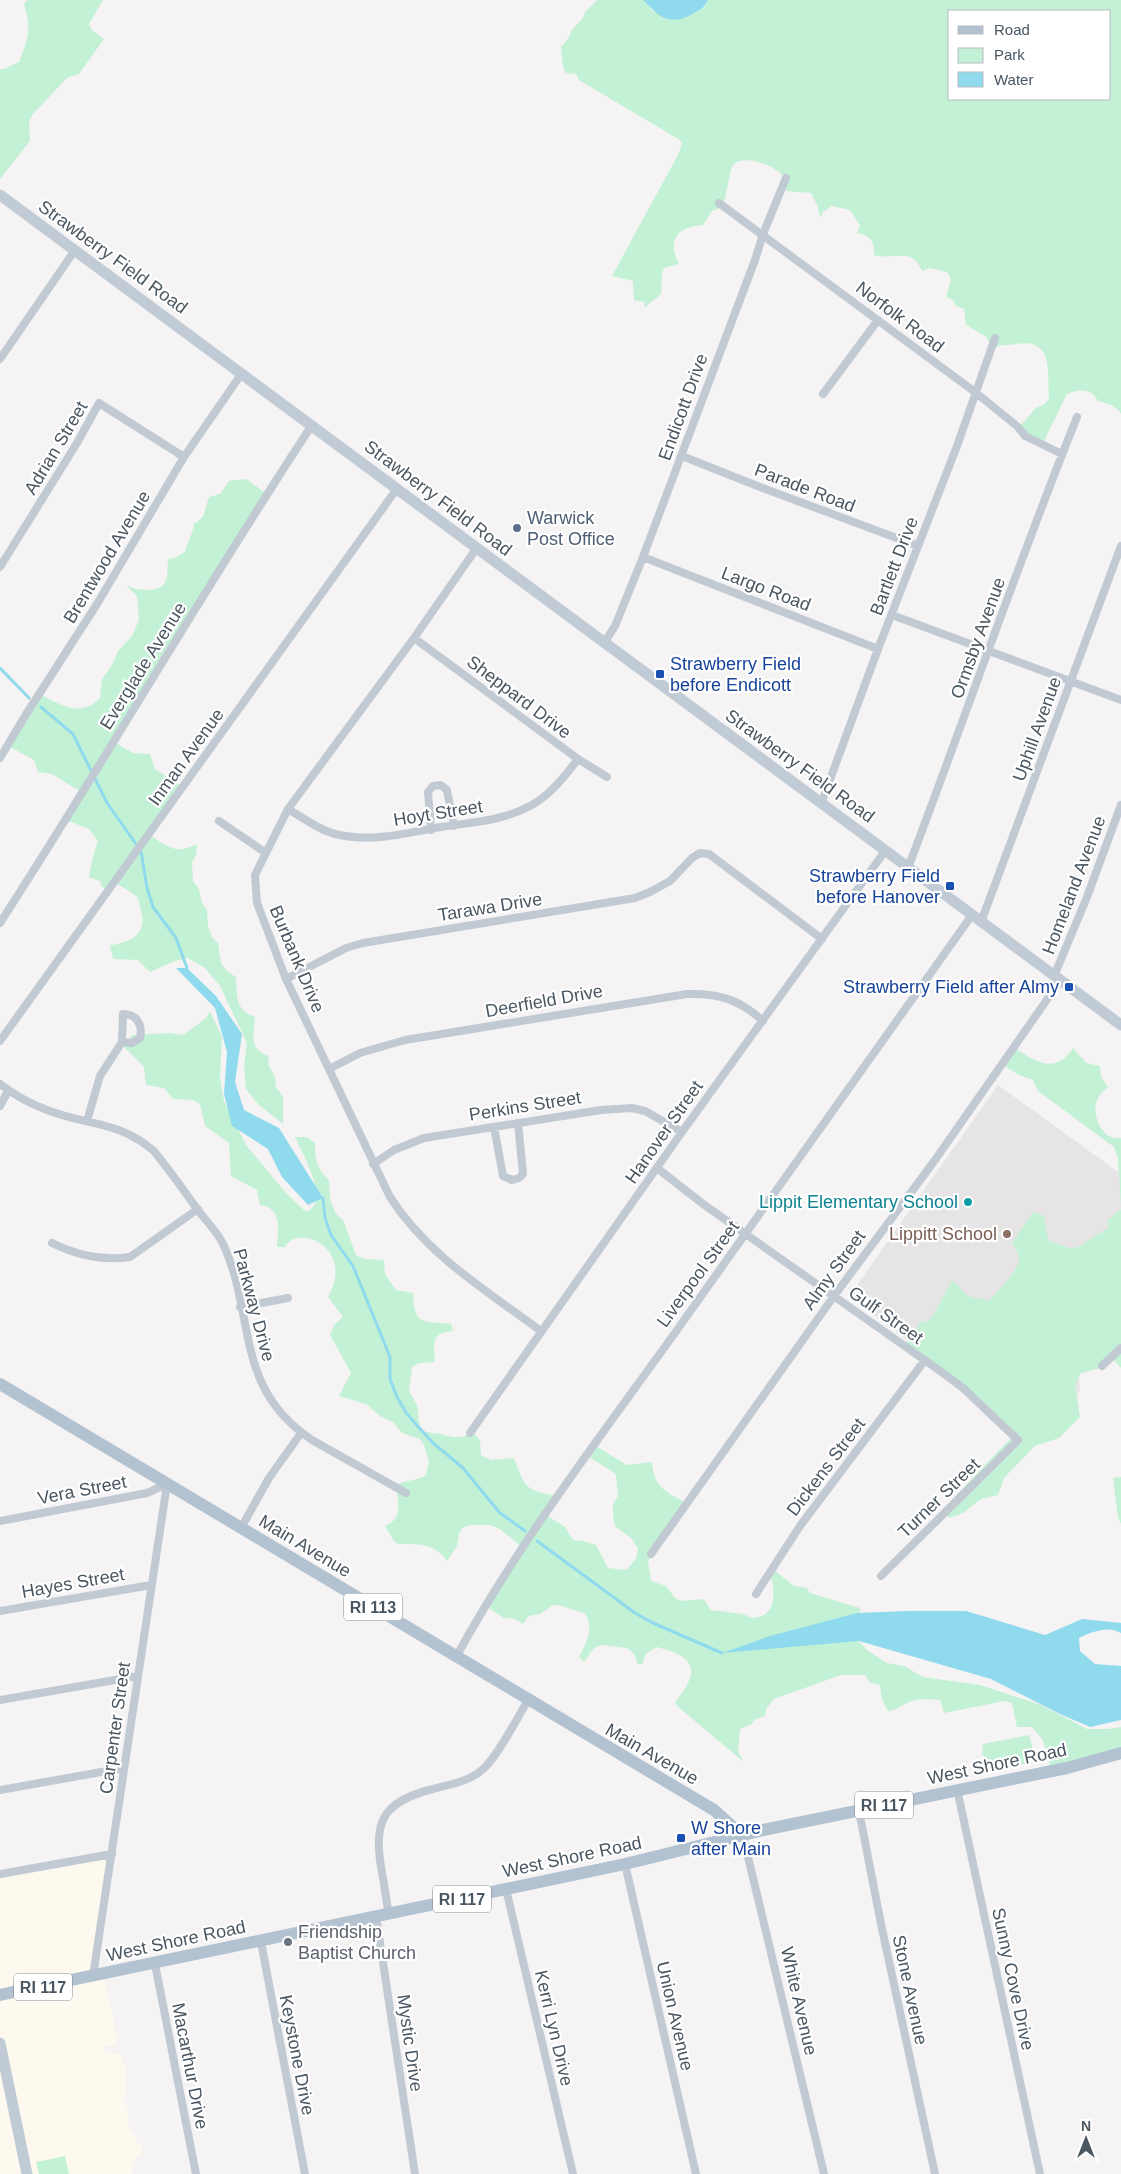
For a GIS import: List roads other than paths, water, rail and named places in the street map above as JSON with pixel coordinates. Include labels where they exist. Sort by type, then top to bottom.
[{"type":"main road","name":"Main Avenue","points":[[0,1384],[714,1810],[743,1836]]},
{"type":"main road","name":"West Shore Road","points":[[0,1995],[261,1942],[625,1864],[743,1836],[1067,1768],[1121,1753]]},
{"type":"street","name":"Endicott Drive","points":[[604,644],[615,626],[643,557],[755,260],[763,234],[786,178]]},
{"type":"street","name":"Strawberry Field Road","points":[[0,196],[242,373],[396,490],[1121,1025]]},
{"type":"street","name":"Norfolk Road","points":[[719,203],[975,392],[1018,427],[1025,436],[1062,454]]},
{"type":"street","points":[[0,359],[75,250]]},
{"type":"street","points":[[823,394],[878,320]]},
{"type":"street","name":"Bartlett Drive","points":[[821,804],[995,338]]},
{"type":"street","name":"Brentwood Avenue","points":[[0,758],[24,716],[97,604],[184,457],[242,373]]},
{"type":"street","name":"Adrian Street","points":[[0,567],[77,443],[99,403],[184,457]]},
{"type":"street","name":"Ormsby Avenue","points":[[908,868],[1077,417]]},
{"type":"street","name":"Everglade Avenue","points":[[0,923],[59,832],[144,690],[312,425]]},
{"type":"street","name":"Parade Road","points":[[682,456],[918,546]]},
{"type":"street","name":"Inman Avenue","points":[[0,1042],[396,490]]},
{"type":"street","name":"Uphill Avenue","points":[[977,918],[1121,546]]},
{"type":"street","name":"Burbank Drive","points":[[476,549],[414,638],[288,809],[255,875],[257,903],[286,979],[330,1069],[373,1164],[394,1204],[426,1243],[444,1260],[541,1331]]},
{"type":"street","name":"Largo Road","points":[[643,557],[878,649]]},
{"type":"street","points":[[892,615],[1121,700]]},
{"type":"street","name":"Sheppard Drive","points":[[414,638],[578,759],[607,777]]},
{"type":"street","name":"Hoyt Street","points":[[288,809],[330,833],[351,837],[381,838],[431,830],[507,816],[533,805],[554,789],[578,759]]},
{"type":"street","points":[[431,830],[428,792],[433,786],[437,785],[441,785],[447,790],[454,826]]},
{"type":"street","name":"Homeland Avenue","points":[[1057,978],[1121,805]]},
{"type":"street","points":[[219,821],[266,853]]},
{"type":"street","name":"Hanover Street","points":[[470,1433],[682,1132],[885,851]]},
{"type":"street","name":"Tarawa Drive","points":[[286,979],[346,948],[363,944],[635,898],[670,881],[692,858],[700,853],[710,854],[822,938]]},
{"type":"street","name":"Liverpool Street","points":[[456,1656],[505,1573],[598,1438],[977,918]]},
{"type":"street","name":"Almy Street","points":[[651,1554],[834,1296],[946,1144],[1057,978]]},
{"type":"street","name":"Deerfield Drive","points":[[330,1069],[360,1053],[405,1040],[686,994],[720,995],[746,1008],[763,1021]]},
{"type":"street","points":[[88,1121],[100,1076],[122,1042]]},
{"type":"street","name":"Parkway Drive","points":[[0,1084],[48,1111],[123,1130],[140,1139],[154,1151],[222,1243],[234,1275],[252,1360],[265,1391],[284,1418],[301,1433],[406,1493]]},
{"type":"street","points":[[0,1106],[8,1090]]},
{"type":"street","name":"Perkins Street","points":[[373,1164],[387,1154],[413,1141],[592,1111],[632,1108],[648,1112],[682,1132]]},
{"type":"street","points":[[494,1127],[503,1176],[512,1180],[519,1178],[523,1174],[518,1123]]},
{"type":"street","name":"Gulf Street","points":[[657,1168],[746,1234],[963,1388],[1018,1440]]},
{"type":"street","points":[[52,1243],[65,1250],[84,1255],[117,1259],[130,1257],[198,1209]]},
{"type":"street","points":[[240,1307],[288,1298]]},
{"type":"street","points":[[1102,1366],[1121,1348]]},
{"type":"street","name":"Dickens Street","points":[[756,1594],[800,1526],[925,1360]]},
{"type":"street","points":[[241,1528],[269,1478],[301,1433]]},
{"type":"street","name":"Turner Street","points":[[880,1576],[1018,1440]]},
{"type":"street","name":"Vera Street","points":[[0,1521],[147,1493],[167,1484]]},
{"type":"street","name":"Carpenter Street","points":[[93,1976],[167,1484]]},
{"type":"street","name":"Hayes Street","points":[[0,1611],[151,1585]]},
{"type":"street","points":[[0,1700],[138,1676]]},
{"type":"street","name":"Mystic Drive","points":[[415,2174],[383,1915],[379,1845],[380,1824],[385,1814],[397,1802],[413,1794],[460,1782],[482,1771],[493,1757],[528,1700]]},
{"type":"street","points":[[0,1790],[124,1768]]},
{"type":"street","name":"Sunny Cove Drive","points":[[957,1790],[1040,2174]]},
{"type":"street","name":"Stone Avenue","points":[[859,1811],[881,1924],[935,2174]]},
{"type":"street","name":"White Avenue","points":[[743,1836],[824,2174]]},
{"type":"street","points":[[0,1874],[112,1854]]},
{"type":"street","name":"Union Avenue","points":[[625,1864],[696,2174]]},
{"type":"street","name":"Kerri Lyn Drive","points":[[506,1889],[573,2174]]},
{"type":"street","name":"Keystone Drive","points":[[261,1942],[304,2174]]},
{"type":"street","name":"Macarthur Drive","points":[[154,1964],[196,2174]]},
{"type":"street","points":[[0,2043],[27,2174]]},
{"type":"water","points":[[643,0],[708,0],[702,8],[694,13],[672,20],[666,19],[655,12]]},
{"type":"water","points":[[176,968],[187,968],[216,996],[242,1034],[235,1082],[244,1110],[279,1128],[323,1198],[308,1205],[282,1177],[268,1149],[232,1126],[224,1094],[227,1052],[215,1008]]},
{"type":"water","points":[[966,1611],[1045,1635],[1082,1619],[1121,1623],[1121,1633],[1105,1629],[1079,1638],[1080,1651],[1095,1664],[1121,1666],[1121,1720],[1090,1727],[991,1679],[859,1641],[722,1653],[770,1636],[857,1613]]},
{"type":"waterway","points":[[0,668],[29,698]]},
{"type":"waterway","points":[[41,707],[73,734],[107,803],[141,851],[147,888],[153,907],[176,938],[187,968]]},
{"type":"waterway","points":[[323,1198],[325,1218],[331,1235],[353,1266],[390,1357],[390,1379],[397,1397],[407,1414],[433,1443],[463,1468],[499,1512],[525,1531]]},
{"type":"waterway","points":[[537,1541],[635,1613],[653,1623],[722,1653]]},
{"type":"place","name":"Warwick Post Office","points":[[517,528]]},
{"type":"place","name":"Strawberry Field before Endicott","points":[[660,674]]},
{"type":"place","name":"Strawberry Field before Hanover","points":[[950,886]]},
{"type":"place","name":"Strawberry Field after Almy","points":[[1069,987]]},
{"type":"place","name":"Lippit Elementary School","points":[[968,1202]]},
{"type":"place","name":"Lippitt School","points":[[1007,1234]]},
{"type":"place","name":"W Shore after Main","points":[[681,1838]]},
{"type":"place","name":"Friendship Baptist Church","points":[[288,1942]]}]
